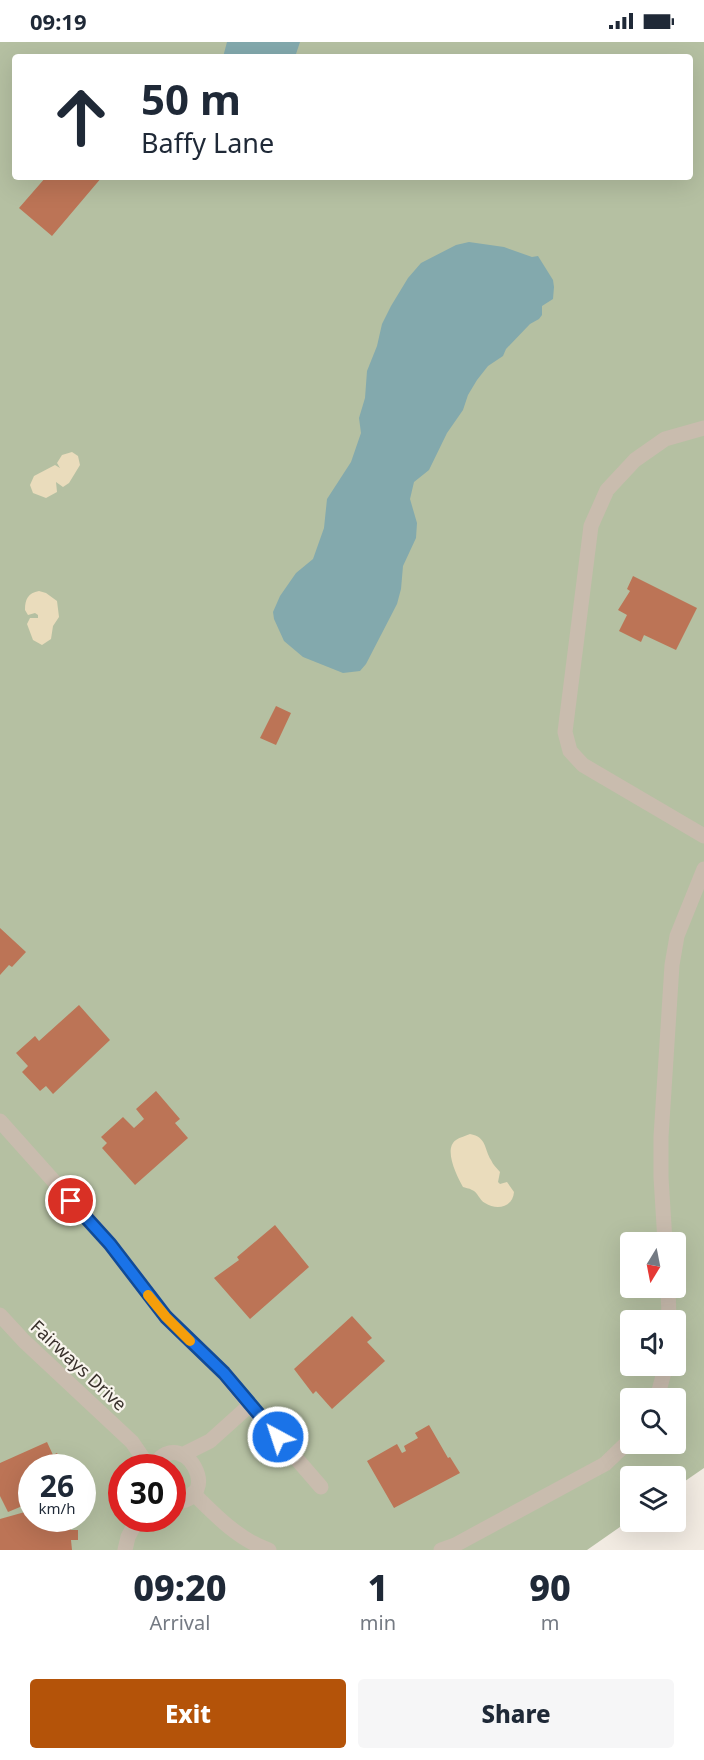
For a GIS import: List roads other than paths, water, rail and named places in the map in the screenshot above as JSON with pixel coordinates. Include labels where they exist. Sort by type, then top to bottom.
[{"type":"street","points":[[704,428],[664,439],[635,460],[608,490],[591,526],[565,732],[570,751],[582,765],[704,836]]},
{"type":"street","points":[[664,1232],[661,1137],[672,965],[677,936],[704,869]]},
{"type":"street","points":[[0,1121],[110,1244],[166,1317],[224,1373],[321,1487]]},
{"type":"street","name":"Fairways Drive","points":[[0,1314],[24,1341],[132,1442],[140,1454]]},
{"type":"street","points":[[177,1454],[210,1441],[250,1405]]},
{"type":"street","points":[[186,1498],[193,1494],[197,1487],[198,1472],[210,1441]]},
{"type":"street","name":"Fairways Drive","points":[[132,1442],[171,1454]]},
{"type":"street","points":[[441,1550],[605,1464],[620,1450]]},
{"type":"street","points":[[186,1460],[195,1464],[198,1472]]},
{"type":"street","points":[[193,1494],[232,1529],[269,1550]]},
{"type":"street","points":[[125,1550],[131,1532]]},
{"type":"water","points":[[227,42],[300,42],[296,54],[224,54]]},
{"type":"water","points":[[469,242],[504,247],[532,257],[538,256],[553,280],[553,299],[542,306],[542,315],[539,319],[530,324],[506,349],[503,356],[488,366],[477,380],[429,470],[414,482],[410,499],[417,523],[416,538],[403,566],[397,604],[366,664],[360,671],[343,673],[303,657],[284,641],[273,612],[280,596],[296,573],[313,559],[324,528],[327,499],[351,462],[361,433],[359,418],[365,398],[367,371],[377,346],[382,324],[391,306],[408,278],[421,263],[456,245]]}]
